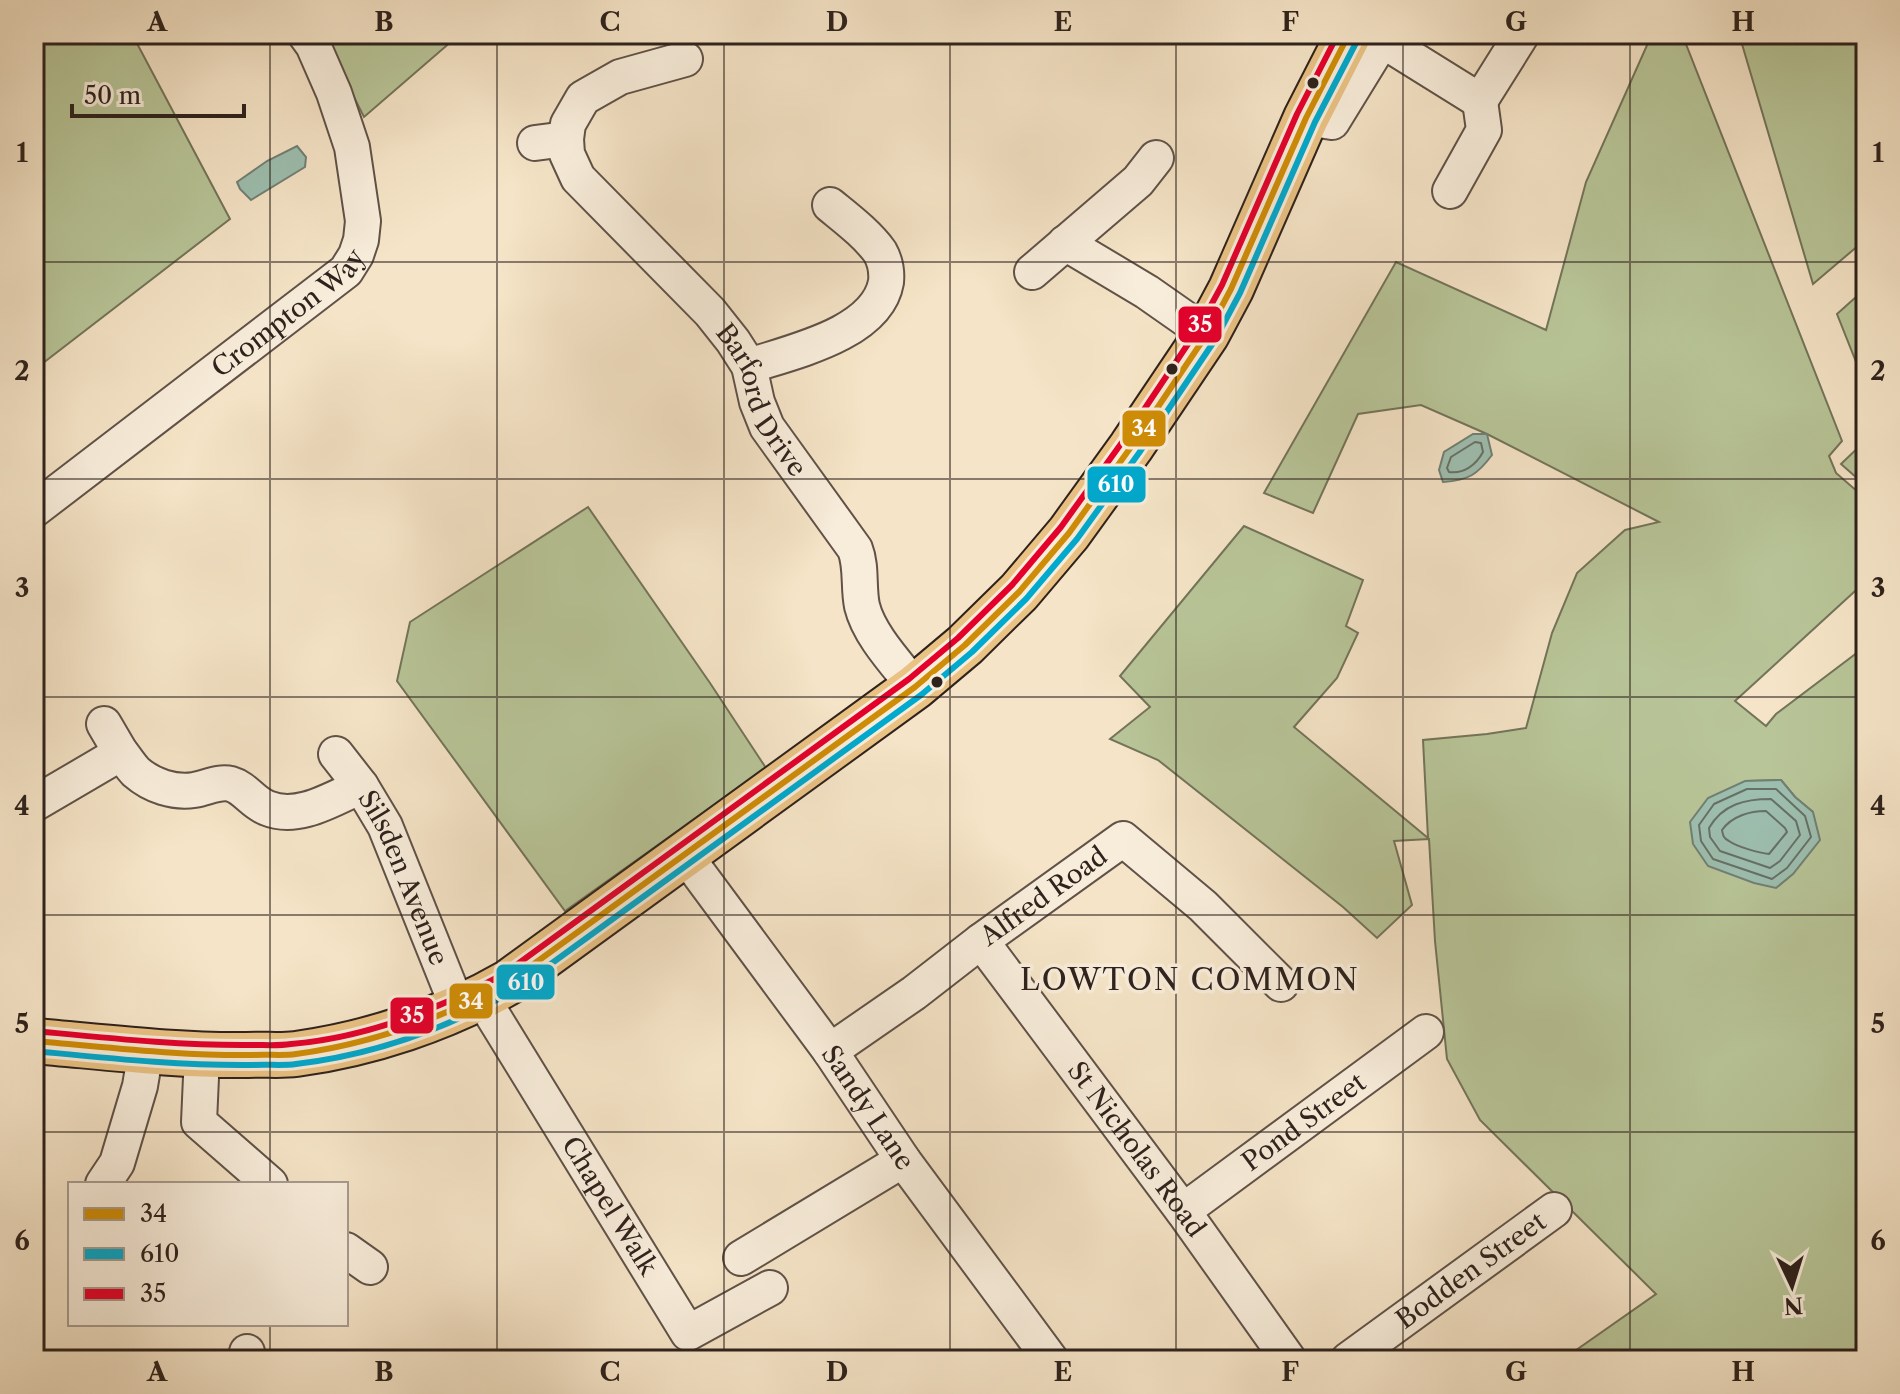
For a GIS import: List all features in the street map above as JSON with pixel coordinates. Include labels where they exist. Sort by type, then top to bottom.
[{"type":"main road","points":[[34,1041],[202,1055],[294,1054],[391,1032],[470,1003],[509,982],[915,687],[965,645],[1008,602],[1069,533],[1131,447],[1207,334],[1231,289],[1306,118],[1372,36]]},
{"type":"street","name":"Crompton Way","points":[[34,510],[346,271],[356,255],[363,221],[352,147],[334,93],[305,34]]},
{"type":"street","points":[[1450,191],[1484,130],[1480,101],[1522,34]]},
{"type":"street","points":[[1372,36],[1480,101]]},
{"type":"street","name":"Barford Drive","points":[[685,59],[620,77],[583,98],[568,124],[551,141],[567,154],[578,178],[710,312],[733,341],[749,366],[757,402],[767,427],[855,549],[862,604],[869,624],[915,687]]},
{"type":"street","points":[[1032,272],[1138,181],[1156,158]]},
{"type":"street","points":[[749,366],[837,335],[864,319],[882,295],[887,273],[885,262],[852,223],[830,205]]},
{"type":"street","points":[[1065,243],[1147,292],[1207,334]]},
{"type":"street","points":[[104,724],[136,772],[155,784],[175,791],[222,783],[233,785],[264,807],[294,813],[361,786]]},
{"type":"street","points":[[34,804],[121,753]]},
{"type":"street","name":"Silsden Avenue","points":[[336,754],[361,786],[385,826],[470,1003]]},
{"type":"street","name":"Alfred Road","points":[[830,1051],[1123,839],[1203,906],[1281,984]]},
{"type":"street","name":"Sandy Lane","points":[[685,855],[830,1051],[903,1160],[1051,1360]]},
{"type":"street","name":"St Nicholas Road","points":[[981,941],[1183,1211],[1289,1360]]},
{"type":"street","name":"Chapel Walk","points":[[470,1003],[688,1333],[770,1288]]},
{"type":"street","name":"Pond Street","points":[[1183,1211],[1426,1032]]},
{"type":"street","points":[[104,1182],[117,1163],[140,1086],[144,1050]]},
{"type":"street","points":[[202,1055],[199,1122],[268,1182]]},
{"type":"street","points":[[741,1258],[903,1160]]},
{"type":"street","name":"Bodden Street","points":[[1348,1360],[1554,1210]]},
{"type":"shaded area","points":[[34,34],[132,34],[230,219],[34,370]]},
{"type":"shaded area","points":[[322,34],[460,34],[364,117]]},
{"type":"shaded area","points":[[1652,34],[1682,34],[1842,441],[1829,456],[1836,473],[1866,499],[1866,581],[1735,701],[1766,726],[1776,714],[1866,646],[1866,1360],[1562,1360],[1656,1294],[1480,1120],[1447,1059],[1429,839],[1394,841],[1412,905],[1377,938],[1343,907],[1158,760],[1110,739],[1150,707],[1120,676],[1244,526],[1363,580],[1346,626],[1358,633],[1337,678],[1294,727],[1428,838],[1423,740],[1526,728],[1552,633],[1577,573],[1625,530],[1659,522],[1487,434],[1421,405],[1358,414],[1313,513],[1264,493],[1396,262],[1546,330],[1586,182]],"holes":[[[1781,780],[1813,812],[1745,781]]]},
{"type":"shaded area","points":[[1739,34],[1866,34],[1866,239],[1813,284]]},
{"type":"shaded area","points":[[1866,288],[1866,387],[1837,314]]},
{"type":"shaded area","points":[[1866,440],[1866,486],[1841,464]]},
{"type":"shaded area","points":[[588,507],[766,768],[565,911],[397,681],[410,622]]},
{"type":"water","points":[[297,146],[306,157],[305,167],[251,200],[240,189],[237,182],[267,161]]},
{"type":"water","points":[[1473,434],[1487,434],[1492,455],[1472,475],[1443,482],[1439,470],[1444,452]]},
{"type":"water","points":[[1781,780],[1813,812],[1820,840],[1793,874],[1776,888],[1708,866],[1693,844],[1690,822],[1708,798],[1745,781]]},
{"type":"transit line","name":"35","points":[[35,1031],[172,1043],[282,1045],[346,1035],[428,1010],[504,974],[909,679],[958,638],[1012,585],[1061,527],[1198,329],[1222,285],[1297,114],[1338,34]]},
{"type":"transit line","name":"34","points":[[34,1041],[198,1054],[291,1055],[352,1044],[432,1018],[509,982],[915,687],[965,645],[1019,592],[1069,533],[1207,334],[1231,289],[1306,118],[1349,34]]},
{"type":"transit line","name":"610","points":[[34,1051],[171,1063],[291,1065],[381,1047],[437,1028],[515,990],[921,695],[972,652],[1026,599],[1077,539],[1215,340],[1240,293],[1315,122],[1358,39]]},
{"type":"district","name":"LOWTON COMMON","points":[[1190,980]]}]
